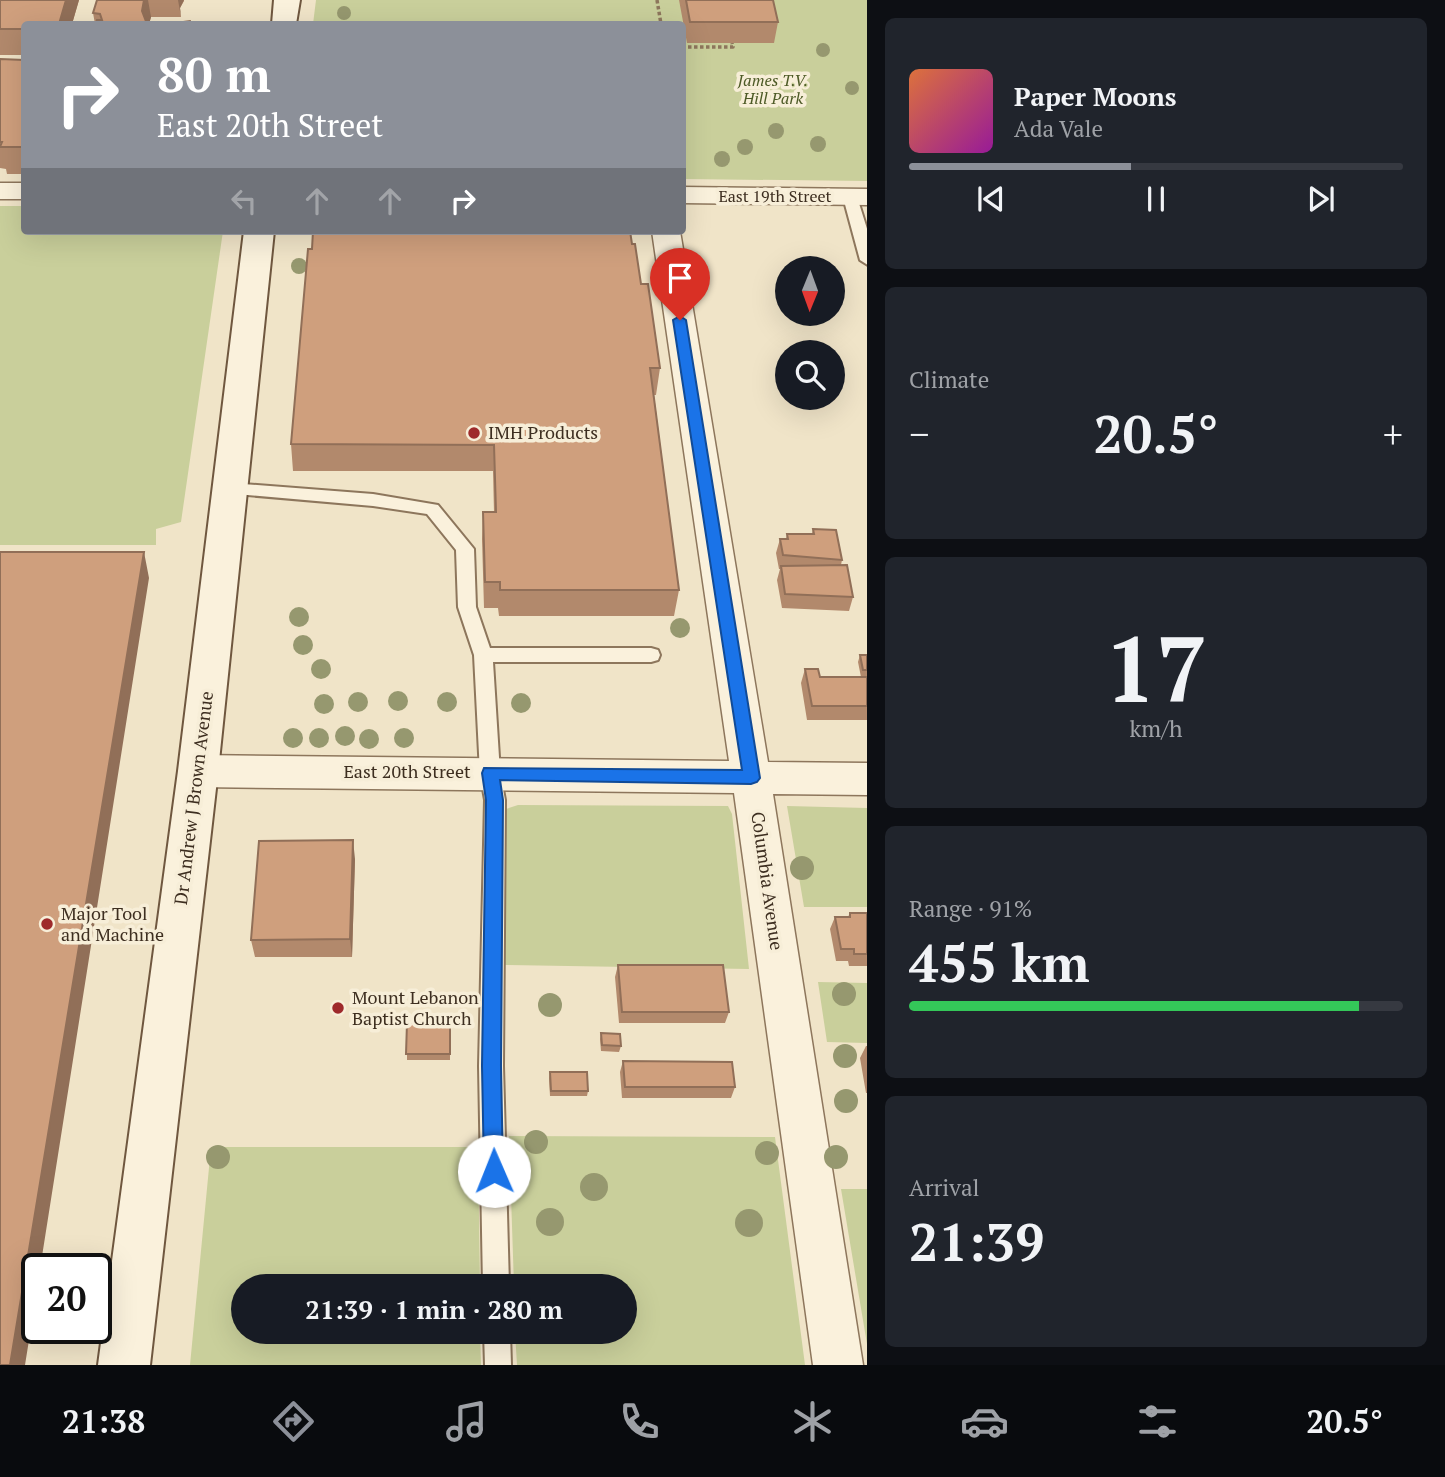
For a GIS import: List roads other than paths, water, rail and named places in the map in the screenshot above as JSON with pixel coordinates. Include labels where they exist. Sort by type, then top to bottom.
[{"type":"main road","points":[[284,21],[287,0]]},
{"type":"main road","name":"Dr Andrew J Brown Avenue","points":[[124,1365],[198,771],[259,235]]},
{"type":"street","points":[[0,191],[21,191]]},
{"type":"street","name":"East 19th Street","points":[[686,195],[859,197]]},
{"type":"street","name":"Columbia Avenue","points":[[667,235],[838,1365]]},
{"type":"street","name":"East 20th Street","points":[[198,771],[867,779]]},
{"type":"lane","points":[[859,197],[867,260]]},
{"type":"lane","points":[[230,489],[373,500],[432,509],[465,549],[467,607],[483,655],[490,773],[495,800],[491,1066],[496,1274]]},
{"type":"lane","points":[[483,655],[651,654]]},
{"type":"lane","points":[[497,1344],[498,1365]]},
{"type":"place","name":"IMH Products","points":[[474,433]]},
{"type":"place","name":"Major Tool and Machine","points":[[47,924]]},
{"type":"place","name":"Mount Lebanon Baptist Church","points":[[338,1008]]},
{"type":"park label","name":"James T.V. Hill Park","points":[[773,89]]}]
